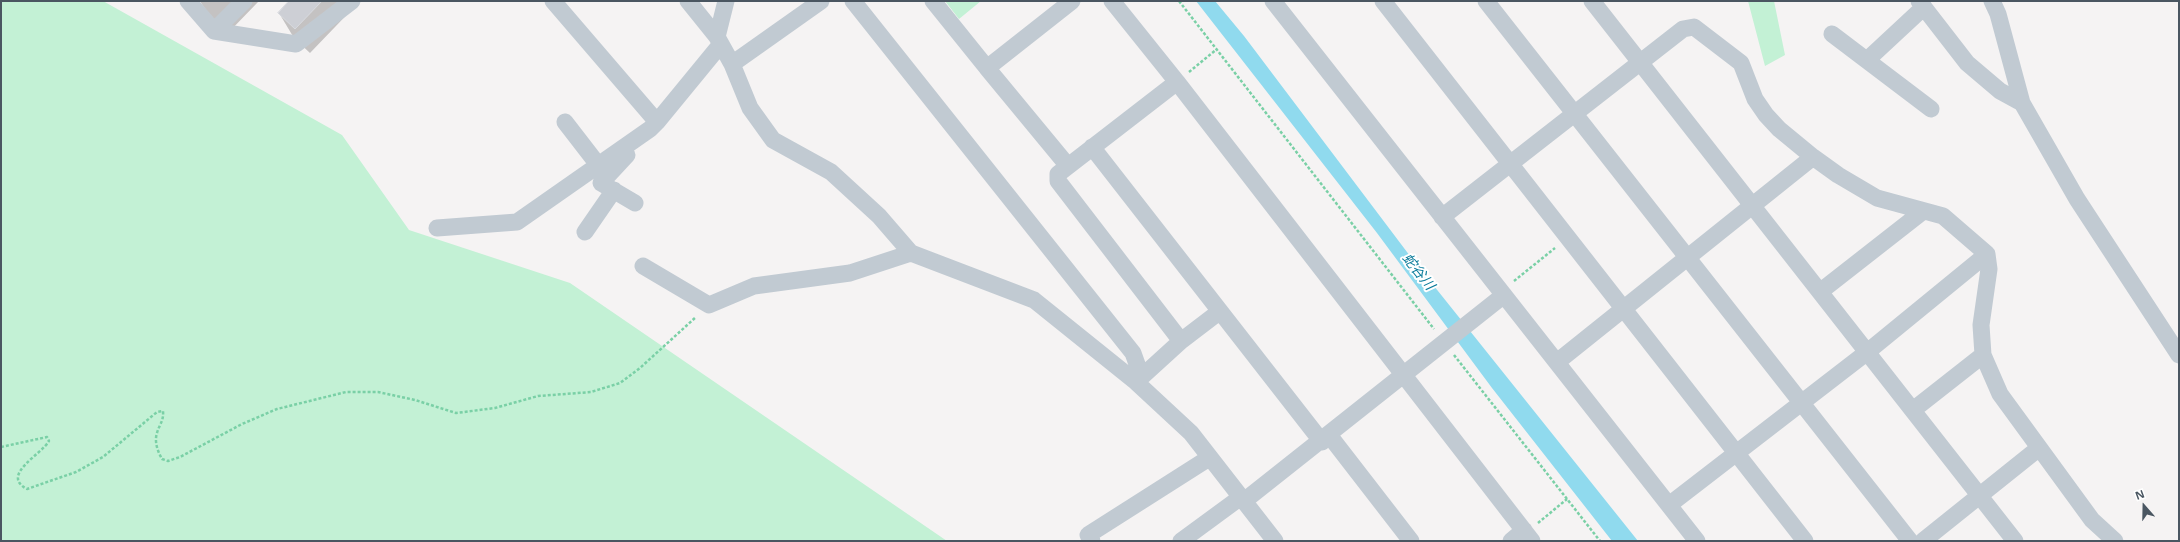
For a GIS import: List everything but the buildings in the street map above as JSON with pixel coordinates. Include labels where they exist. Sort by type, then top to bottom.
[{"type":"street","points":[[188,1],[214,32],[296,44],[352,1]]},
{"type":"street","points":[[214,32],[244,1]]},
{"type":"street","points":[[554,1],[653,126]]},
{"type":"street","points":[[688,1],[719,40],[732,64],[750,108],[772,140],[831,172],[879,216],[911,253],[1034,300],[1136,382],[1191,433],[1275,541]]},
{"type":"street","points":[[635,203],[601,183],[653,126],[719,40],[726,1]]},
{"type":"street","points":[[732,64],[821,1]]},
{"type":"street","points":[[853,1],[1133,353],[1138,366],[1136,382]]},
{"type":"street","points":[[933,1],[1068,166]]},
{"type":"street","points":[[987,68],[1072,1]]},
{"type":"street","points":[[1112,1],[1527,535],[1511,541]]},
{"type":"street","points":[[1273,1],[1697,541]]},
{"type":"street","points":[[1384,1],[1805,541]]},
{"type":"street","points":[[1486,1],[1910,541]]},
{"type":"street","points":[[1592,1],[1821,292],[1866,353],[1913,410],[2015,541]]},
{"type":"street","points":[[1992,1],[1998,14],[2022,103],[2077,199],[2179,355]]},
{"type":"street","points":[[1867,60],[1922,4],[1967,63],[2000,91],[2022,103]]},
{"type":"street","points":[[1442,217],[1683,28],[1694,27],[1741,64],[1754,99],[1766,115],[1779,129],[1813,157],[1838,175],[1877,198],[1922,212],[1943,216],[1987,254],[1989,269],[1981,325],[1983,355],[2000,394],[2092,520],[2115,541]]},
{"type":"street","points":[[1832,34],[1931,109]]},
{"type":"street","points":[[1176,82],[1058,174],[1058,181],[1181,341]]},
{"type":"street","points":[[565,122],[599,166]]},
{"type":"street","points":[[437,228],[517,222],[599,166],[653,126]]},
{"type":"street","points":[[1092,147],[1219,312],[1411,541]]},
{"type":"street","points":[[1557,362],[1813,157]]},
{"type":"street","points":[[585,232],[614,190]]},
{"type":"street","points":[[1821,292],[1922,212]]},
{"type":"street","points":[[643,266],[709,305],[754,286],[850,273],[911,253]]},
{"type":"street","points":[[1669,506],[1736,452],[1866,353],[1987,254]]},
{"type":"street","points":[[1181,541],[1243,499],[1325,438],[1447,343],[1503,293]]},
{"type":"street","points":[[1136,382],[1181,341],[1219,312]]},
{"type":"street","points":[[1913,410],[1983,355]]},
{"type":"street","points":[[1922,541],[2039,448]]},
{"type":"street","points":[[1092,541],[1088,535],[1209,458]]},
{"type":"path","points":[[1179,1],[1218,49],[1600,541]]},
{"type":"path","points":[[1176,82],[1218,49]]},
{"type":"path","points":[[1503,293],[1568,238]]},
{"type":"path","points":[[1,447],[47,436],[49,440],[44,448],[24,464],[18,472],[17,480],[20,486],[27,489],[76,472],[103,456],[157,412],[163,411],[164,418],[156,435],[157,449],[162,459],[168,461],[180,457],[242,424],[277,409],[346,392],[378,392],[415,400],[456,412],[495,408],[538,396],[591,392],[620,383],[640,368],[709,305]]},
{"type":"path","points":[[1527,535],[1567,499]]},
{"type":"green space","points":[[1,1],[103,1],[342,135],[409,230],[570,283],[947,541],[1,541]]},
{"type":"green space","points":[[945,1],[981,1],[959,19]]},
{"type":"green space","points":[[1748,1],[1774,1],[1785,55],[1765,66]]},
{"type":"water","name":"蛇谷川","points":[[1196,1],[1215,1],[1244,36],[1410,256],[1638,541],[1612,541],[1492,388],[1377,233]]}]
